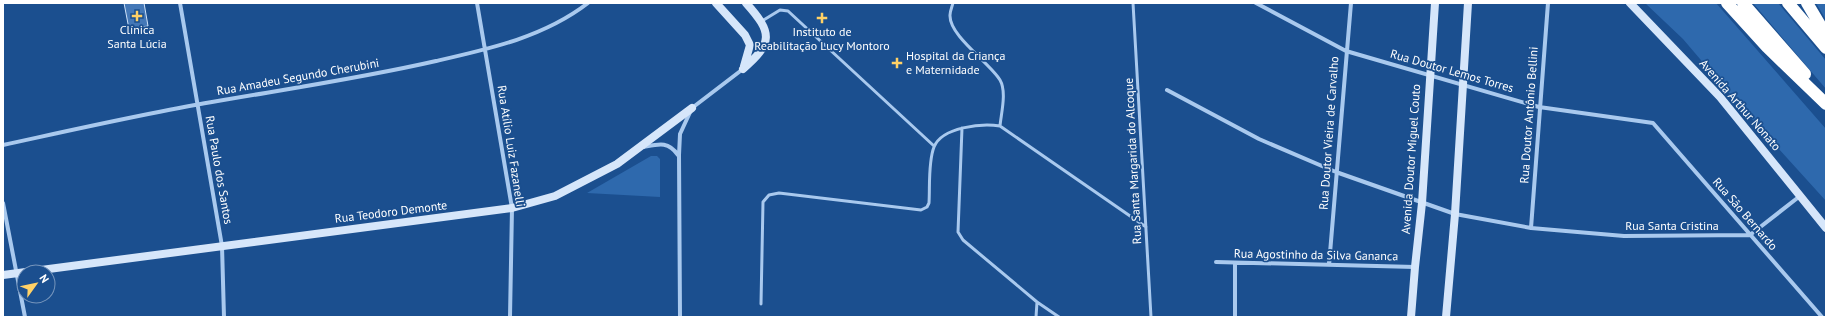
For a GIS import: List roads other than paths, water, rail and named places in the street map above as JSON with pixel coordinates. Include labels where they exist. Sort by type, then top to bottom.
[{"type":"highway","points":[[1727,3],[1767,47],[1826,104]]},
{"type":"highway","points":[[1743,3],[1826,99]]},
{"type":"highway","points":[[1788,3],[1826,48]]},
{"type":"highway","points":[[1807,3],[1826,35]]},
{"type":"street","name":"Rua Paulo dos Santos","points":[[180,3],[222,246],[224,317]]},
{"type":"street","name":"Rua Atílio Luiz Fazanelli","points":[[477,3],[512,208],[510,317]]},
{"type":"street","name":"Rua Amadeu Segundo Cherubini","points":[[3,145],[198,105],[385,72],[486,49],[546,30],[588,3]]},
{"type":"street","points":[[716,3],[745,35],[750,45],[748,58],[743,69]]},
{"type":"street","points":[[743,69],[760,54],[766,37],[761,22],[746,3]]},
{"type":"street","name":"Rua Doutor Lemos Torres","points":[[1256,3],[1346,51],[1539,107],[1653,123]]},
{"type":"street","name":"Rua Doutor Vieira de Carvalho","points":[[1329,265],[1350,3]]},
{"type":"street","name":"Avenida Doutor Miguel Couto","points":[[1411,317],[1422,204],[1429,75],[1435,3]]},
{"type":"street","points":[[1446,317],[1456,214],[1462,84],[1468,3]]},
{"type":"street","name":"Rua Doutor Antônio Bellini","points":[[1531,228],[1548,3]]},
{"type":"street","name":"Avenida Arthur Nonato","points":[[1630,3],[1720,97],[1826,228]]},
{"type":"street","name":"Rua Teodoro Demonte","points":[[56,267],[512,208],[555,196],[617,164],[743,69]]},
{"type":"street","name":"Rua Santa Cristina","points":[[1167,90],[1259,139],[1336,172],[1422,204],[1456,214],[1531,228],[1624,236],[1750,235]]},
{"type":"street","points":[[680,317],[680,134],[692,108]]},
{"type":"street","name":"Rua São Bernardo","points":[[1653,123],[1822,317]]},
{"type":"street","points":[[640,147],[663,144],[673,147],[679,155]]},
{"type":"street","points":[[1750,235],[1800,196]]},
{"type":"street","points":[[3,204],[16,272]]},
{"type":"street","name":"Rua Agostinho da Silva Gananca","points":[[1216,262],[1415,267]]},
{"type":"street","points":[[1235,263],[1235,317]]},
{"type":"street","name":"Rua Teodoro Demonte","points":[[3,275],[16,272]]},
{"type":"street","points":[[22,304],[25,317]]},
{"type":"lane","points":[[954,3],[950,16],[954,28],[963,40],[1001,81],[1003,91],[1000,126]]},
{"type":"lane","name":"Rua Santa Margarida do Alcoque","points":[[1133,3],[1151,317]]},
{"type":"lane","points":[[761,22],[780,10],[788,11],[934,146]]},
{"type":"lane","points":[[761,304],[763,202],[768,195],[779,193],[921,210],[927,207],[929,203],[931,154],[934,146],[940,138],[962,128],[984,125],[1000,126],[1146,227]]},
{"type":"lane","points":[[962,128],[958,232],[963,240],[1037,302],[1059,317]]},
{"type":"lane","points":[[1036,317],[1037,302]]},
{"type":"place","name":"Clínica Santa Lúcia","points":[[137,16]]},
{"type":"place","name":"Instituto de Reabilitação Lucy Montoro","points":[[822,18]]},
{"type":"place","name":"Hospital da Criança e Maternidade","points":[[897,63]]}]
